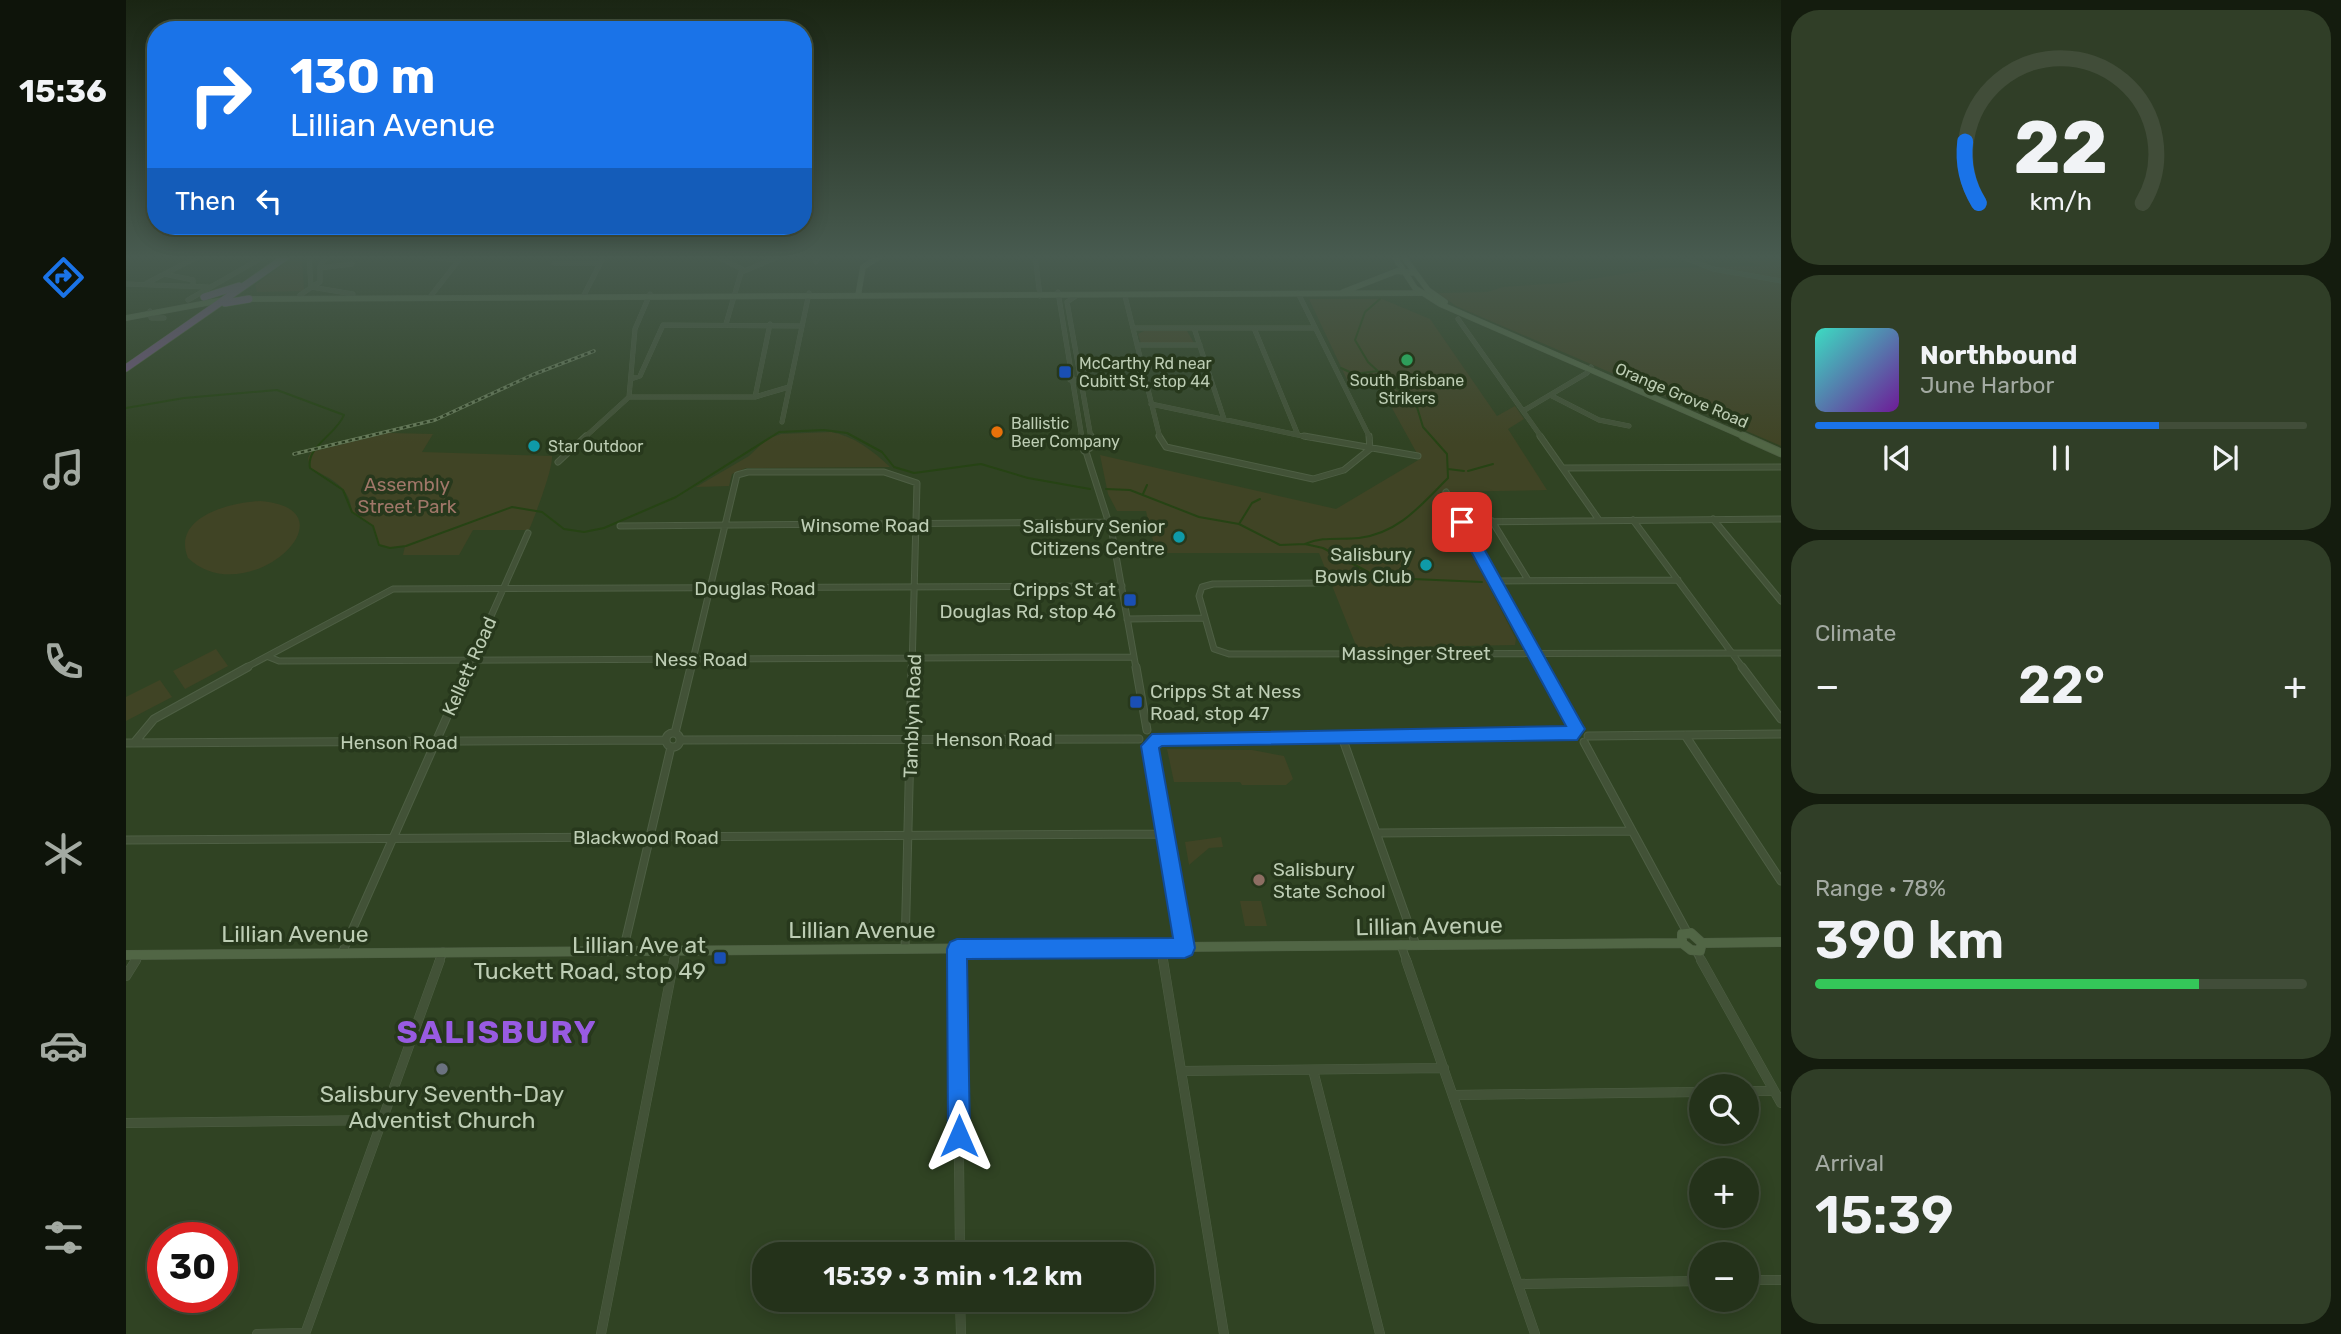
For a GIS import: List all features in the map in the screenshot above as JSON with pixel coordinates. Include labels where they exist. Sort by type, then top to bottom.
[{"type":"highway","points":[[126,362],[188,318]]},
{"type":"highway","points":[[126,368],[197,318]]},
{"type":"main road","name":"Orange Grove Road","points":[[1473,318],[1781,451]]},
{"type":"main road","name":"Orange Grove Road","points":[[1479,318],[1590,369]]},
{"type":"main road","name":"Lillian Avenue","points":[[126,955],[1185,948],[1685,937]]},
{"type":"main road","points":[[1685,937],[1700,947],[1781,942]]},
{"type":"street","points":[[558,462],[629,397],[635,329],[640,318]]},
{"type":"street","points":[[726,324],[728,318]]},
{"type":"street","points":[[782,422],[803,318]]},
{"type":"street","points":[[1061,318],[1084,451],[1109,522],[1147,730]]},
{"type":"street","points":[[1071,318],[1091,437],[1090,449],[1084,451]]},
{"type":"street","points":[[1131,318],[1160,440],[1166,447],[1307,479],[1333,475],[1364,458],[1370,449],[1370,438],[1310,318]]},
{"type":"street","points":[[1458,319],[1599,520]]},
{"type":"street","points":[[755,397],[770,324]]},
{"type":"street","points":[[631,379],[640,376],[661,326],[802,326]]},
{"type":"street","points":[[1133,328],[1315,328]]},
{"type":"street","points":[[1194,328],[1224,419]]},
{"type":"street","points":[[1254,328],[1298,435]]},
{"type":"street","points":[[1137,345],[1200,345]]},
{"type":"street","points":[[1523,411],[1590,369]]},
{"type":"street","points":[[1070,380],[1146,380]]},
{"type":"street","points":[[629,397],[755,397],[789,387]]},
{"type":"street","points":[[1550,395],[1606,422],[1629,426]]},
{"type":"street","points":[[1151,404],[1298,435],[1418,456]]},
{"type":"street","points":[[1563,468],[1781,467]]},
{"type":"street","name":"Tamblyn Road","points":[[724,526],[736,478],[740,474],[878,471],[917,483],[905,949]]},
{"type":"street","points":[[1446,492],[1535,653],[1574,732],[1586,739],[1685,937]]},
{"type":"street","points":[[1713,519],[1781,601]]},
{"type":"street","points":[[1462,522],[1781,519]]},
{"type":"street","points":[[1633,520],[1781,719]]},
{"type":"street","points":[[1492,521],[1528,580]]},
{"type":"street","name":"Winsome Road","points":[[620,526],[1109,522]]},
{"type":"street","points":[[671,747],[666,745],[665,740],[675,733],[724,526]]},
{"type":"street","name":"Kellett Road","points":[[342,953],[528,533]]},
{"type":"street","points":[[1495,581],[1678,580]]},
{"type":"street","points":[[1128,619],[1204,618],[1199,596],[1202,587],[1213,584],[1321,583]]},
{"type":"street","name":"Douglas Road","points":[[269,657],[388,590],[1122,586]]},
{"type":"street","name":"Massinger Street","points":[[1204,618],[1212,645],[1219,652],[1781,653]]},
{"type":"street","points":[[130,743],[154,719],[269,657]]},
{"type":"street","name":"Ness Road","points":[[269,657],[279,661],[1134,657]]},
{"type":"street","points":[[1147,730],[1140,734],[1139,739],[1150,746],[1185,948]]},
{"type":"street","points":[[1147,730],[1155,733],[1158,739]]},
{"type":"street","points":[[1150,746],[1158,739],[1574,732],[1586,739],[1781,734]]},
{"type":"street","points":[[623,951],[671,747],[682,740],[675,733]]},
{"type":"street","points":[[1685,735],[1781,881]]},
{"type":"street","points":[[1342,737],[1416,945]]},
{"type":"street","name":"Henson Road","points":[[682,740],[1139,739]]},
{"type":"street","name":"Henson Road","points":[[130,743],[665,740]]},
{"type":"street","points":[[1377,833],[1632,831]]},
{"type":"street","name":"Blackwood Road","points":[[126,840],[1165,834]]},
{"type":"street","points":[[1401,945],[1535,1334]]},
{"type":"street","points":[[1700,947],[1781,1102]]},
{"type":"street","points":[[1161,948],[1224,1334]]},
{"type":"street","points":[[957,949],[960,1242]]},
{"type":"street","points":[[601,1334],[676,950]]},
{"type":"street","points":[[257,1334],[305,1334],[443,952]]},
{"type":"street","points":[[126,976],[139,955]]},
{"type":"street","points":[[1181,1071],[1444,1068]]},
{"type":"street","points":[[1313,1070],[1380,1334]]},
{"type":"street","points":[[1759,1091],[1774,1091]]},
{"type":"street","points":[[1453,1095],[1689,1092]]},
{"type":"street","points":[[126,1123],[382,1120]]},
{"type":"street","points":[[1759,1280],[1781,1280]]},
{"type":"street","points":[[1518,1284],[1689,1281]]},
{"type":"street","points":[[960,1312],[961,1334]]},
{"type":"green space","points":[[1318,318],[1428,318],[1497,416],[1515,406],[1524,419],[1508,429],[1547,490],[1440,492],[1516,639],[1515,645],[1357,648],[1319,553],[1156,553],[1146,511],[1117,511],[1108,494],[1100,455],[1336,509],[1420,459],[1381,388],[1351,388]]},
{"type":"green space","points":[[1484,318],[1781,318],[1781,446]]},
{"type":"green space","points":[[1144,331],[1187,331],[1194,343],[1141,343],[1138,334]]},
{"type":"green space","points":[[831,432],[863,445],[890,467],[746,468],[732,474],[729,486],[696,487],[749,456],[767,439],[781,434]]},
{"type":"green space","name":"Assembly Street Park","points":[[388,433],[433,434],[422,452],[552,456],[547,481],[529,530],[473,530],[459,555],[403,555],[405,546],[390,548],[379,545],[373,526],[352,512],[348,496],[338,484],[310,468],[308,458],[311,452]]},
{"type":"green space","points":[[260,501],[288,508],[299,521],[297,537],[284,553],[263,567],[238,574],[212,572],[188,558],[185,544],[188,532],[196,522],[220,509]]},
{"type":"green space","points":[[216,649],[228,666],[185,689],[173,671]]},
{"type":"green space","points":[[160,680],[172,697],[126,721],[126,697]]},
{"type":"green space","points":[[1167,749],[1252,750],[1284,756],[1293,779],[1286,785],[1174,782]]},
{"type":"green space","points":[[1221,837],[1223,847],[1209,848],[1189,865],[1185,842]]},
{"type":"green space","points":[[1240,901],[1261,901],[1267,926],[1245,926]]},
{"type":"waterway","points":[[1363,318],[1355,340],[1368,362],[1378,371]]},
{"type":"waterway","points":[[1341,368],[1354,374],[1378,371]]},
{"type":"waterway","points":[[1305,544],[1325,539],[1359,538],[1386,530],[1419,508],[1448,478],[1447,454],[1423,427],[1417,407],[1378,371]]},
{"type":"waterway","points":[[126,408],[184,398],[277,390],[344,415],[313,453],[310,468],[343,490],[352,512],[373,526],[379,545],[390,548],[406,546],[512,507],[542,512],[564,529],[584,532],[604,528],[676,497],[779,432],[824,430],[847,433],[882,452],[894,467],[914,473],[981,464],[1028,478],[1090,489]]},
{"type":"waterway","points":[[1468,471],[1493,464]]},
{"type":"waterway","points":[[1448,469],[1464,471]]},
{"type":"waterway","points":[[1143,494],[1147,485]]},
{"type":"waterway","points":[[1106,489],[1130,490],[1199,517],[1239,524]]},
{"type":"waterway","points":[[1239,524],[1252,503],[1260,499]]},
{"type":"waterway","points":[[1239,524],[1280,545],[1305,544]]},
{"type":"waterway","points":[[1305,544],[1323,548],[1370,573],[1390,578],[1482,582]]},
{"type":"railway","points":[[294,454],[435,420],[532,375],[594,351]]},
{"type":"place","name":"South Brisbane Strikers","points":[[1407,360]]},
{"type":"place","name":"McCarthy Rd near Cubitt St, stop 44","points":[[1065,372]]},
{"type":"place","name":"Ballistic Beer Company","points":[[997,432]]},
{"type":"place","name":"Star Outdoor","points":[[534,446]]},
{"type":"place","name":"Salisbury Senior Citizens Centre","points":[[1179,537]]},
{"type":"place","name":"Salisbury Bowls Club","points":[[1426,565]]},
{"type":"place","name":"Cripps St at Douglas Rd, stop 46","points":[[1130,600]]},
{"type":"place","name":"Cripps St at Ness Road, stop 47","points":[[1136,702]]},
{"type":"place","name":"Salisbury State School","points":[[1259,880]]},
{"type":"place","name":"Lillian Ave at Tuckett Road, stop 49","points":[[720,958]]},
{"type":"place","name":"Salisbury Seventh-Day Adventist Church","points":[[442,1069]]},
{"type":"district","name":"SALISBURY","points":[[497,1032]]},
{"type":"route","points":[[959,1136],[957,949],[1185,948],[1150,746],[1157,743],[1158,739],[1571,735],[1572,730],[1576,729],[1462,522]]}]
